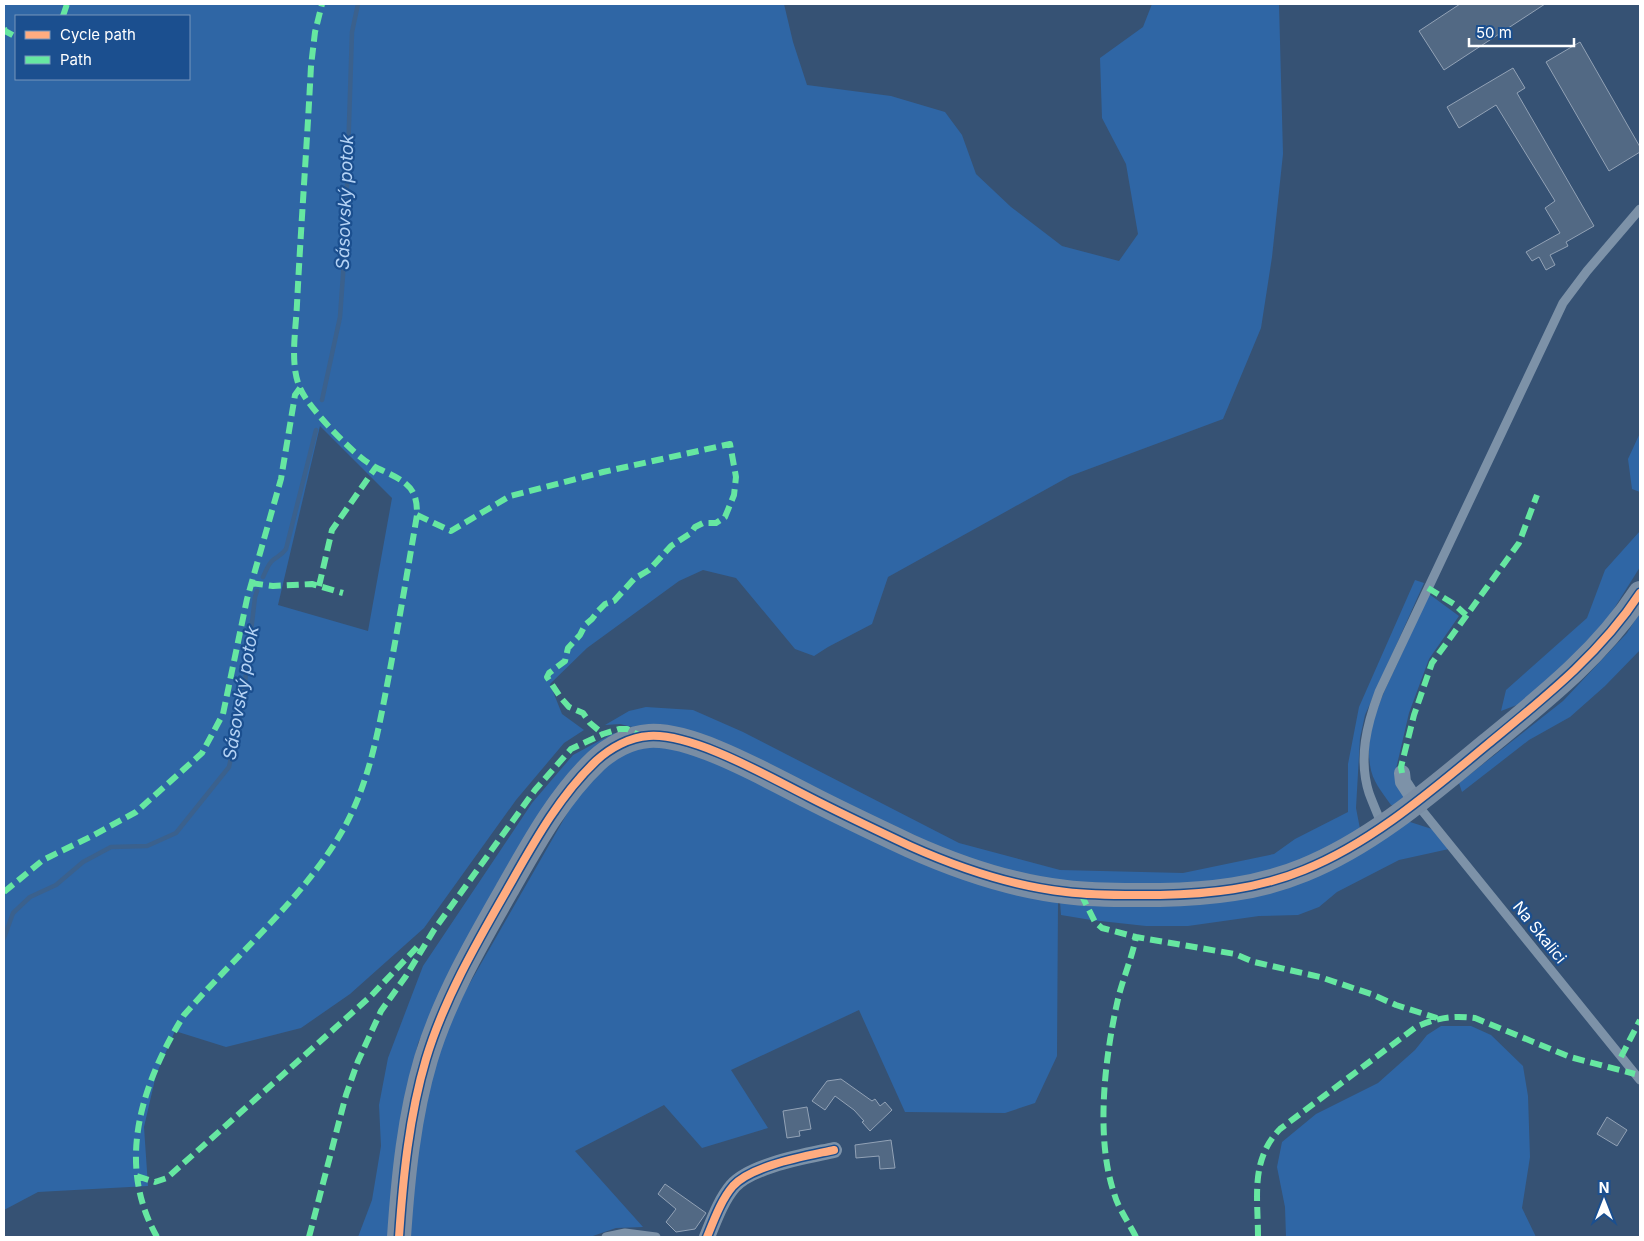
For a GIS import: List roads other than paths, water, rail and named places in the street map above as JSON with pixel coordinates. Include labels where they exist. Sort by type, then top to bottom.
[{"type":"street","points":[[399,1237],[406,1158],[418,1095],[425,1062],[448,1001],[529,851],[560,804],[593,764],[606,753],[633,739],[648,736],[660,736],[692,743],[738,762],[867,826],[958,867],[1018,884],[1067,893],[1195,894],[1265,883],[1304,870],[1383,826],[1416,802],[1570,675],[1606,638],[1627,613],[1640,593]]},
{"type":"street","points":[[1402,773],[1403,782],[1416,802]]},
{"type":"street","points":[[707,1237],[725,1198],[743,1177],[758,1170],[834,1150]]},
{"type":"lane","points":[[1383,826],[1369,792],[1364,767],[1365,742],[1369,718],[1379,692],[1563,303],[1586,271],[1640,209]]},
{"type":"lane","name":"Na Skalici","points":[[1416,802],[1640,1080]]},
{"type":"lane","points":[[606,1237],[624,1233],[656,1237]]},
{"type":"waterway","name":"Sásovský potok","points":[[322,400],[340,317],[345,247],[352,32],[358,4]]},
{"type":"waterway","name":"Sásovský potok","points":[[263,577],[271,562],[286,549],[316,430]]},
{"type":"waterway","name":"Sásovský potok","points":[[4,938],[13,913],[30,897],[56,885],[83,862],[111,847],[147,846],[176,833],[229,767],[242,708],[257,591]]}]
